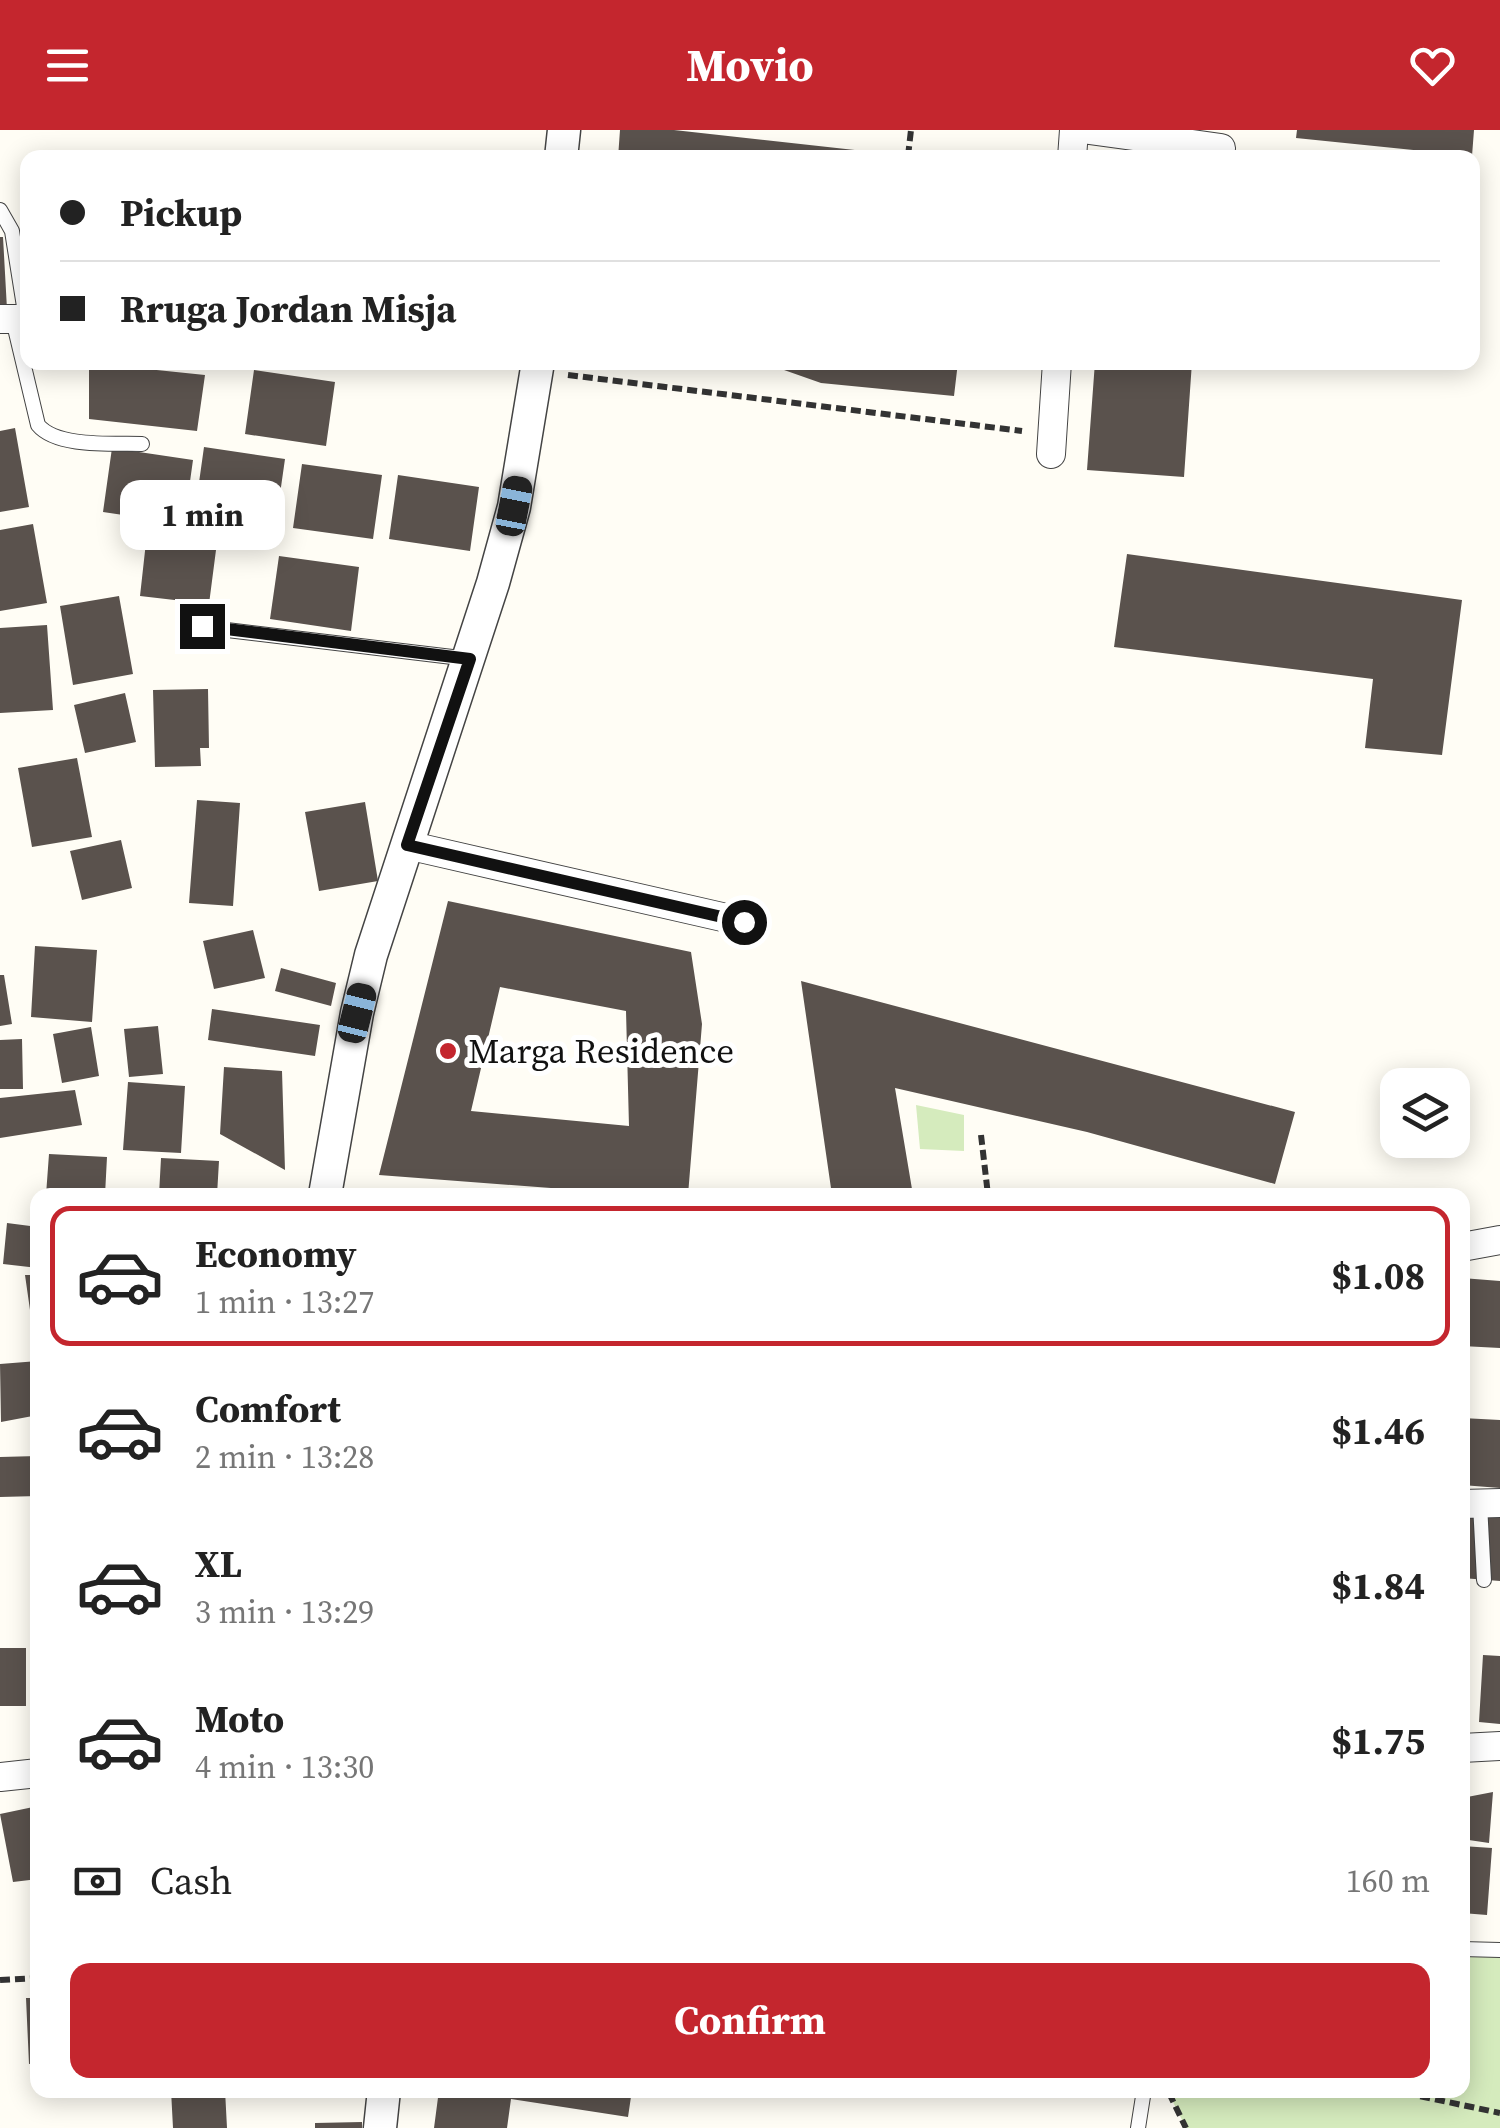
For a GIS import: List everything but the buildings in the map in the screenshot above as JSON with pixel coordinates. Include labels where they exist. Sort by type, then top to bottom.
[{"type":"street","points":[[1089,130],[1221,148]]},
{"type":"street","points":[[326,1188],[357,1013],[407,845],[470,659],[514,506],[537,370]]},
{"type":"street","points":[[1051,454],[1056,370]]},
{"type":"street","points":[[407,845],[744,922]]},
{"type":"street","points":[[1470,1246],[1500,1240]]},
{"type":"street","points":[[1470,1748],[1500,1746]]},
{"type":"street","points":[[0,1777],[30,1775]]},
{"type":"street","points":[[380,2128],[383,2098]]},
{"type":"lane","points":[[0,210],[12,231],[17,319]]},
{"type":"lane","points":[[27,370],[38,426],[44,433],[62,440],[142,444]]},
{"type":"lane","points":[[202,626],[470,659]]},
{"type":"lane","points":[[1481,1504],[1484,1580]]},
{"type":"lane","points":[[1470,1949],[1500,1950]]},
{"type":"lane","points":[[1138,2128],[1143,2098]]},
{"type":"path","points":[[561,370],[985,426]]},
{"type":"path","points":[[981,1135],[987,1188]]},
{"type":"path","points":[[0,1980],[30,1978]]},
{"type":"path","points":[[1171,2098],[1186,2128]]},
{"type":"path","points":[[1430,2098],[1500,2113]]},
{"type":"green space","points":[[916,1105],[964,1115],[964,1151],[920,1149]]},
{"type":"green space","points":[[1470,1949],[1500,1950],[1500,2128],[1186,2128],[1171,2098],[1470,2098]]},
{"type":"place","name":"Marga Residence","points":[[448,1051]]},
{"type":"route","points":[[202,626],[470,659],[407,845],[744,922]]}]
